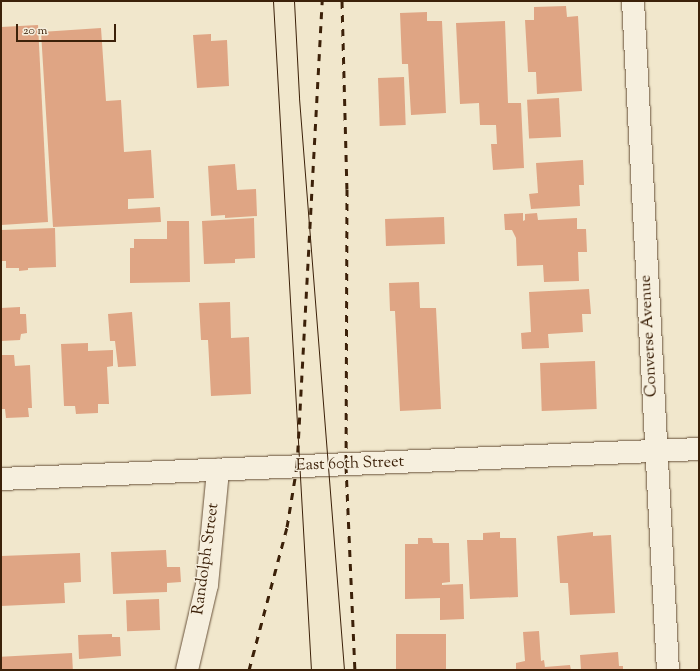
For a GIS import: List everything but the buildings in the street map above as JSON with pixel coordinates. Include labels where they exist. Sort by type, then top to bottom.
[{"type":"street","name":"Converse Avenue","points":[[633,1],[655,451],[668,670]]},
{"type":"street","name":"East 60th Street","points":[[1,479],[699,449]]},
{"type":"street","name":"Randolph Street","points":[[187,670],[206,585],[218,470]]},
{"type":"tram line","points":[[273,1],[311,670]]},
{"type":"tram line","points":[[294,1],[299,98],[344,670]]},
{"type":"railway","points":[[249,670],[287,527],[297,466],[322,1]]},
{"type":"railway","points":[[342,1],[347,189],[346,466],[355,670]]}]
